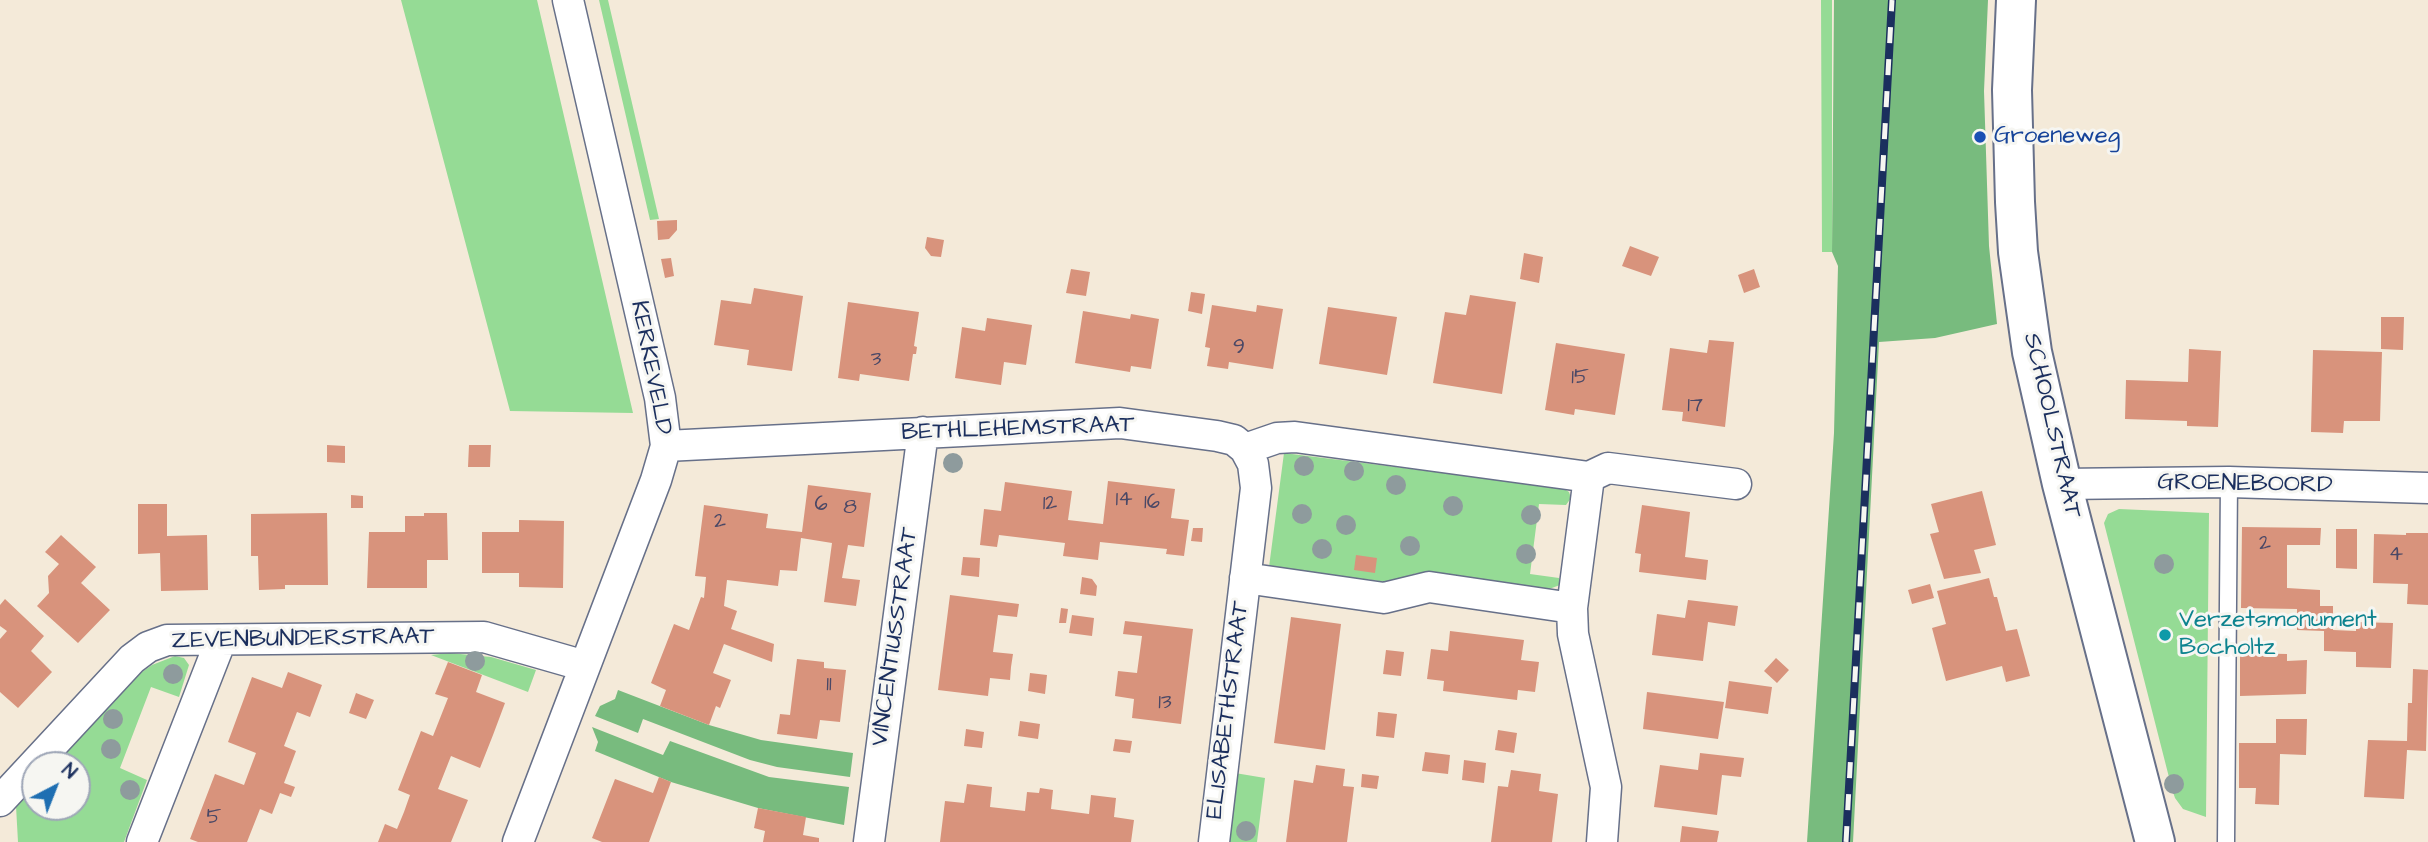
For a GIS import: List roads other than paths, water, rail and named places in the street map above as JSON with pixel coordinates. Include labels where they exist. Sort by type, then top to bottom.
[{"type":"street","name":"KERKEVELD","points":[[519,842],[656,480],[666,446],[660,398],[568,0]]},
{"type":"street","name":"SCHOOLSTRAAT","points":[[2016,0],[2012,90],[2018,252],[2032,352],[2062,484],[2155,842]]},
{"type":"street","name":"BETHLEHEMSTRAAT","points":[[666,446],[1120,423],[1217,436],[1234,440],[1245,449]]},
{"type":"street","name":"VINCENTIUSSTRAAT","points":[[869,842],[923,432]]},
{"type":"street","points":[[1245,449],[1277,438],[1295,438],[1589,477],[1608,468],[1736,484]]},
{"type":"street","name":"ELISABETHSTRAAT","points":[[1214,842],[1256,488],[1253,464],[1245,449]]},
{"type":"street","points":[[1589,477],[1572,608],[1573,634],[1606,787],[1602,842]]},
{"type":"street","name":"GROENEBOORD","points":[[2062,484],[2229,482],[2428,488]]},
{"type":"street","name":"ELISABETHSTRAAT","points":[[1245,578],[1384,598],[1429,587],[1572,608]]},
{"type":"street","name":"ZEVENBUNDERSTRAAT","points":[[0,801],[132,659],[148,647],[167,640],[484,637],[585,666]]},
{"type":"street","points":[[142,842],[221,640]]},
{"type":"lane","points":[[2226,842],[2229,482]]},
{"type":"railway","points":[[1846,842],[1892,0]]},
{"type":"place","name":"Groeneweg","points":[[1980,137]]},
{"type":"place","name":"Verzetsmonument Bocholtz","points":[[2165,635]]}]
